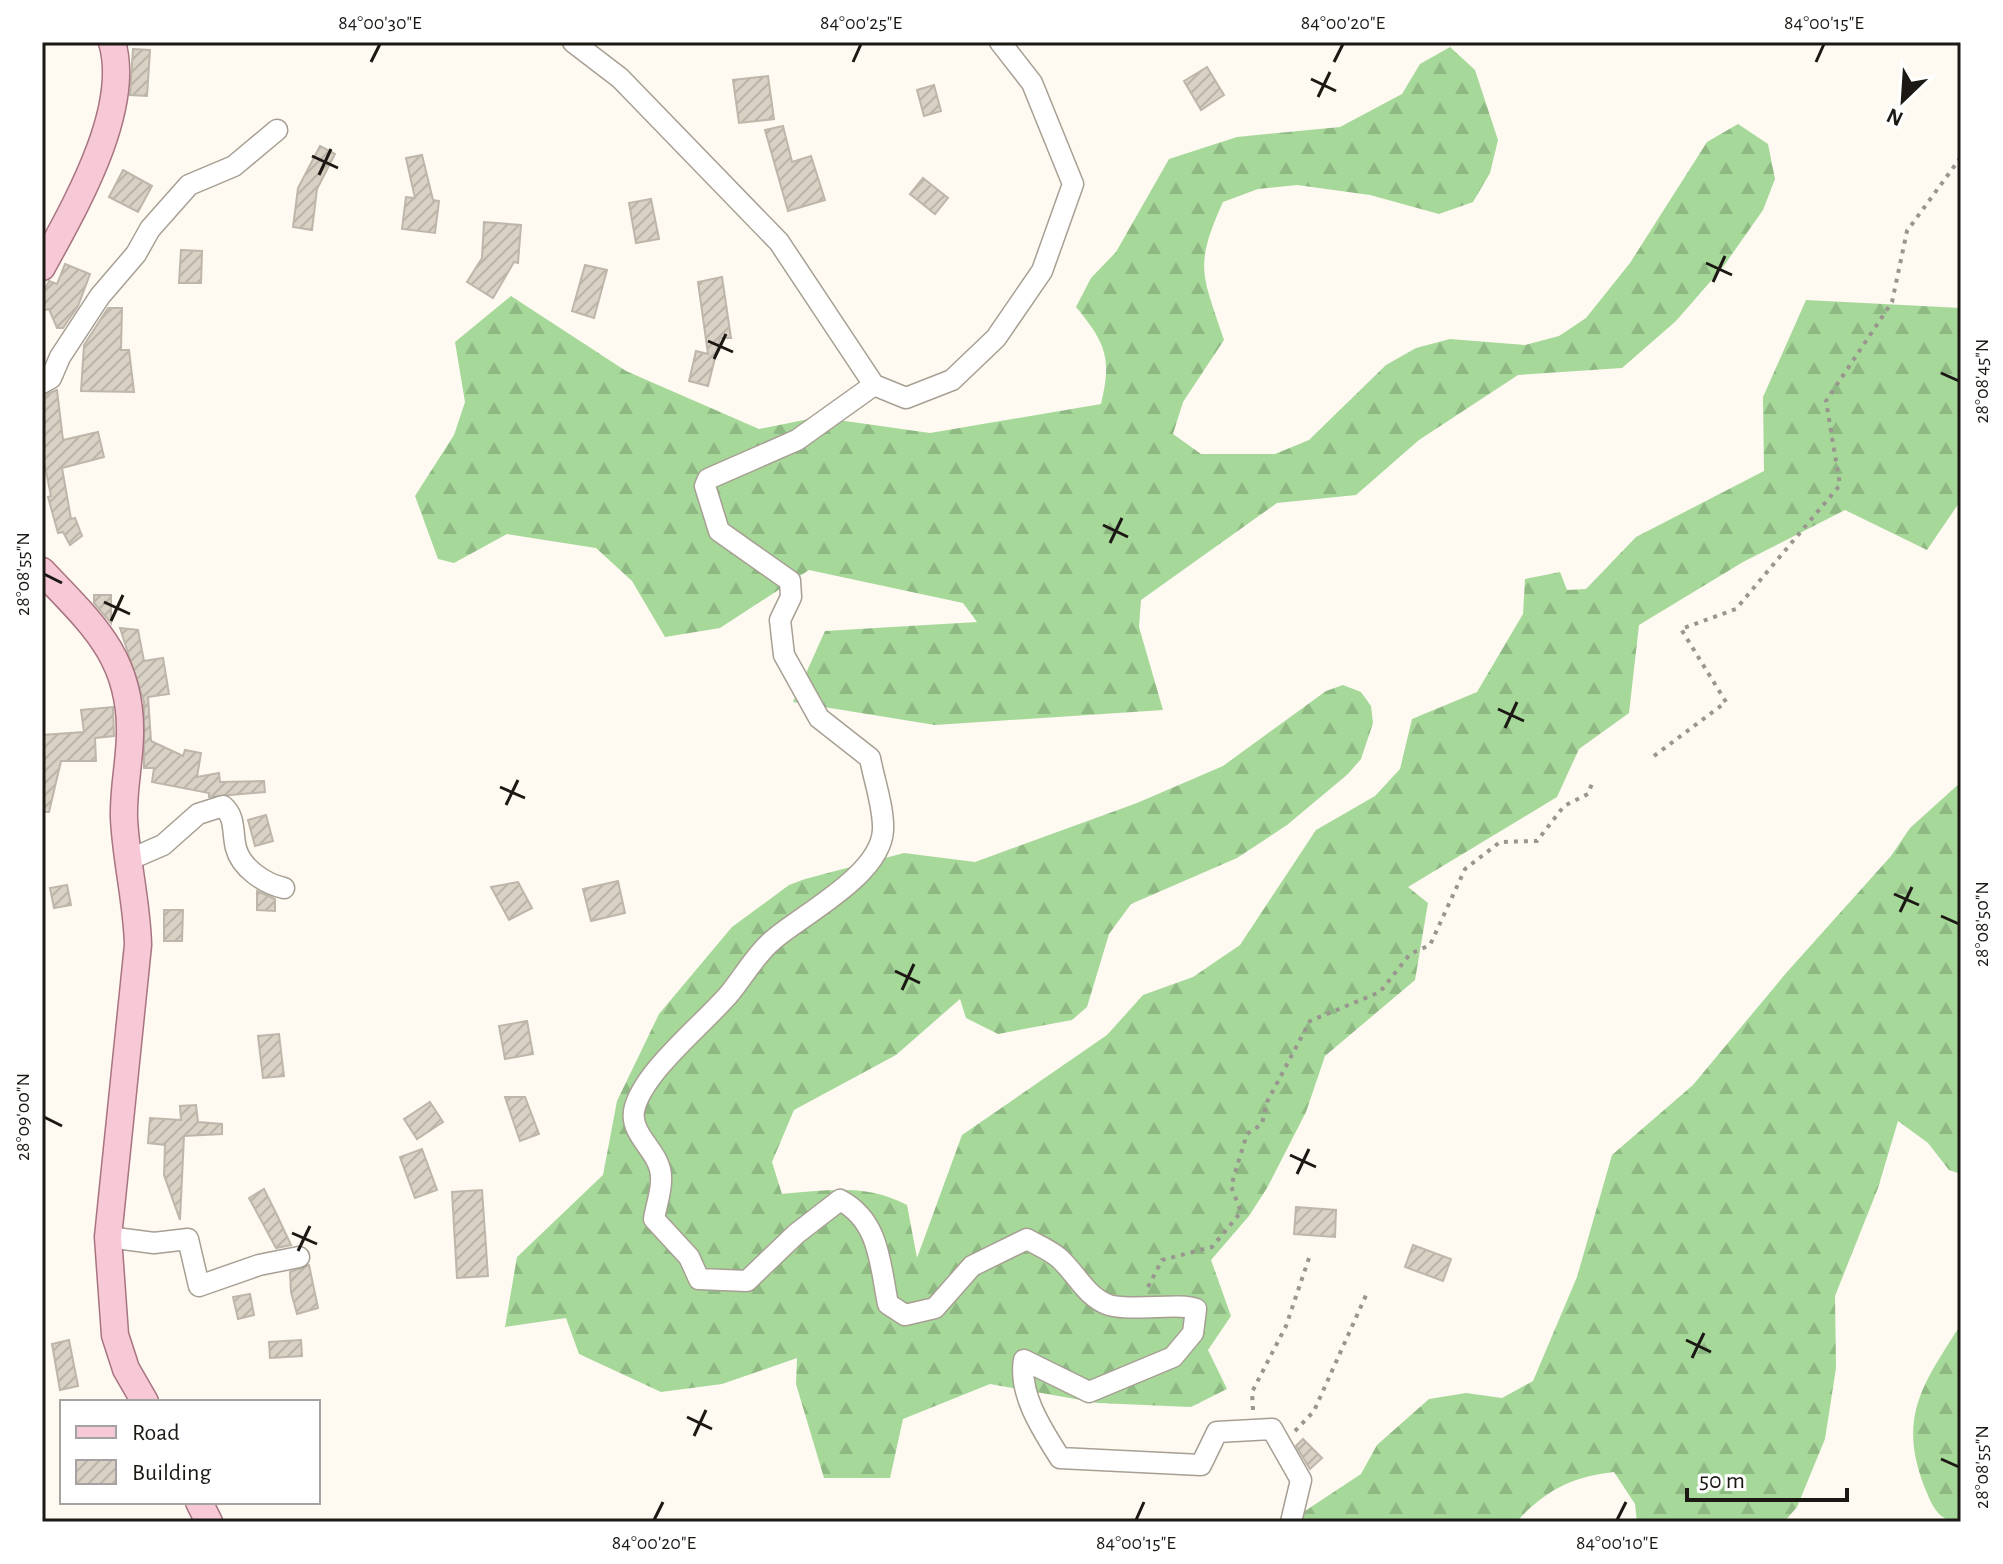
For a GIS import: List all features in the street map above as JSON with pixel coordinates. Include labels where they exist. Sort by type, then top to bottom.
[{"type":"main road","points":[[42,267],[96,161],[107,128],[117,60],[112,42]]},
{"type":"main road","points":[[42,571],[102,635],[114,653],[124,683],[130,730],[124,800],[126,861],[138,918],[138,945],[108,1237],[115,1335],[126,1369],[144,1400]]},
{"type":"main road","points":[[200,1504],[209,1522]]},
{"type":"street","points":[[573,42],[620,78],[779,242],[874,385],[906,398],[952,380],[996,338],[1042,271],[1073,184],[1032,83],[1000,42]]},
{"type":"street","points":[[42,383],[51,378],[60,357],[100,296],[136,254],[150,229],[189,185],[234,166],[277,130]]},
{"type":"street","points":[[874,385],[797,440],[708,479],[705,486],[719,531],[790,581],[791,597],[780,620],[784,655],[819,718],[870,758],[883,832],[869,862],[849,883],[770,942],[729,994],[671,1053],[640,1099],[634,1112],[639,1134],[654,1154],[662,1175],[654,1219],[689,1257],[699,1279],[747,1281],[840,1200],[861,1218],[875,1236],[888,1304],[905,1315],[935,1308],[972,1266],[1027,1239],[1057,1256],[1092,1296],[1109,1305],[1188,1305],[1196,1309],[1193,1333],[1173,1357],[1089,1392],[1024,1360],[1021,1372],[1029,1399],[1060,1458],[1201,1465],[1217,1432],[1272,1429],[1301,1480],[1291,1522]]},
{"type":"street","points":[[126,861],[163,845],[198,814],[223,806],[236,831],[236,848],[244,862],[256,876],[284,888]]},
{"type":"street","points":[[108,1237],[154,1243],[188,1239],[199,1286],[259,1265],[299,1257]]},
{"type":"path","points":[[1654,756],[1726,702],[1681,629],[1736,609],[1840,485],[1826,401],[1892,302],[1907,231],[1961,157]]},
{"type":"path","points":[[1137,1307],[1162,1260],[1212,1247],[1241,1212],[1231,1186],[1247,1134],[1262,1124],[1267,1102],[1310,1021],[1380,992],[1410,954],[1430,945],[1465,869],[1500,842],[1537,841],[1564,806],[1588,794],[1593,781]]},
{"type":"path","points":[[1254,1432],[1252,1392],[1286,1326],[1310,1255]]},
{"type":"path","points":[[1282,1444],[1314,1411],[1367,1293]]},
{"type":"green space","points":[[1450,47],[1475,70],[1498,140],[1490,173],[1473,202],[1439,214],[1370,195],[1297,185],[1258,189],[1223,202],[1208,242],[1204,271],[1224,340],[1183,402],[1173,434],[1201,454],[1275,454],[1309,440],[1386,365],[1416,348],[1450,339],[1525,345],[1559,336],[1586,318],[1630,263],[1707,142],[1738,124],[1768,144],[1775,179],[1763,210],[1723,267],[1676,321],[1622,368],[1518,375],[1419,440],[1356,495],[1277,503],[1141,600],[1139,627],[1163,710],[935,725],[793,702],[825,631],[977,622],[963,603],[809,570],[720,628],[665,637],[632,581],[596,548],[507,534],[454,563],[438,559],[415,496],[454,435],[465,402],[455,342],[511,296],[626,371],[759,429],[809,419],[831,419],[930,433],[1101,404],[1106,374],[1104,352],[1094,331],[1076,307],[1091,278],[1116,252],[1169,159],[1237,137],[1340,127],[1402,94],[1420,64]]},
{"type":"green space","points":[[1806,300],[1961,308],[1961,500],[1927,550],[1845,510],[1743,562],[1639,625],[1629,713],[1579,749],[1557,797],[1408,887],[1428,903],[1415,980],[1325,1056],[1306,1112],[1267,1188],[1249,1216],[1211,1260],[1231,1316],[1208,1350],[1227,1389],[1191,1407],[1098,1403],[990,1384],[903,1419],[890,1478],[824,1478],[796,1384],[797,1358],[722,1384],[661,1392],[579,1354],[566,1318],[505,1327],[517,1257],[603,1175],[617,1101],[659,1014],[732,927],[789,885],[805,879],[904,853],[975,862],[1137,803],[1223,766],[1326,691],[1343,685],[1361,692],[1371,706],[1373,723],[1361,759],[1348,774],[1287,825],[1237,858],[1131,904],[1109,934],[1087,1007],[1072,1020],[998,1034],[966,1018],[960,999],[896,1055],[794,1110],[772,1162],[782,1194],[861,1191],[876,1193],[907,1205],[917,1258],[962,1135],[1107,1035],[1143,995],[1193,977],[1240,945],[1316,830],[1375,796],[1400,769],[1412,719],[1477,692],[1523,614],[1525,579],[1560,572],[1567,590],[1586,589],[1636,537],[1764,471],[1763,397]]},
{"type":"green space","points":[[1961,782],[1961,1174],[1949,1170],[1928,1143],[1898,1121],[1878,1188],[1835,1296],[1836,1368],[1825,1439],[1797,1507],[1784,1522],[1637,1522],[1635,1504],[1614,1472],[1585,1477],[1560,1487],[1538,1501],[1516,1522],[1300,1522],[1305,1511],[1361,1474],[1377,1445],[1429,1399],[1466,1393],[1502,1398],[1533,1381],[1577,1277],[1612,1155],[1693,1085],[1787,972],[1891,856],[1910,828]]},
{"type":"green space","points":[[1961,1324],[1961,1522],[1948,1520],[1932,1505],[1918,1467],[1914,1423],[1925,1385]]},
{"type":"building","points":[[133,49],[150,50],[147,96],[130,95]]},
{"type":"building","points":[[1207,67],[1224,95],[1201,110],[1184,81]]},
{"type":"building","points":[[768,76],[774,119],[739,123],[733,80]]},
{"type":"building","points":[[934,85],[941,111],[924,116],[917,90]]},
{"type":"building","points":[[783,126],[792,162],[811,156],[825,200],[788,211],[765,130]]},
{"type":"building","points":[[320,146],[335,154],[317,189],[312,230],[293,227],[298,188]]},
{"type":"building","points":[[422,155],[433,200],[439,201],[435,233],[402,229],[406,197],[415,198],[406,158]]},
{"type":"building","points":[[123,170],[152,186],[138,212],[109,197]]},
{"type":"building","points":[[923,178],[948,198],[935,214],[910,194]]},
{"type":"building","points":[[651,199],[659,239],[636,243],[629,203]]},
{"type":"building","points":[[484,222],[521,225],[518,263],[514,262],[493,298],[467,282],[482,258]]},
{"type":"building","points":[[181,250],[202,251],[201,283],[179,283]]},
{"type":"building","points":[[65,264],[90,274],[78,306],[63,328],[57,328],[49,309],[42,311],[42,295],[49,281],[57,284]]},
{"type":"building","points":[[585,265],[607,270],[594,318],[572,311]]},
{"type":"building","points":[[722,277],[731,338],[720,338],[708,386],[689,381],[696,351],[708,354],[698,282]]},
{"type":"building","points":[[108,308],[122,308],[121,350],[129,350],[134,392],[81,391],[84,345]]},
{"type":"building","points":[[57,390],[63,440],[98,432],[104,457],[62,468],[71,519],[75,518],[82,536],[70,545],[63,532],[58,533],[48,497],[51,496],[42,452],[42,396]]},
{"type":"building","points":[[94,595],[111,595],[111,623],[94,603]]},
{"type":"building","points":[[120,628],[138,630],[144,661],[163,658],[169,694],[148,697],[151,741],[183,756],[185,750],[201,753],[197,777],[219,773],[220,782],[264,781],[265,792],[209,797],[209,793],[152,782],[154,768],[144,768],[144,702]]},
{"type":"building","points":[[113,707],[114,736],[95,738],[96,761],[61,761],[49,812],[42,812],[42,735],[84,732],[81,710]]},
{"type":"building","points":[[266,815],[273,841],[255,846],[248,820]]},
{"type":"building","points":[[618,881],[625,913],[591,921],[583,889]]},
{"type":"building","points":[[518,882],[532,908],[509,920],[491,887]]},
{"type":"building","points":[[67,885],[71,905],[54,908],[50,888]]},
{"type":"building","points":[[257,891],[275,899],[275,911],[257,910]]},
{"type":"building","points":[[164,910],[183,910],[182,941],[164,941]]},
{"type":"building","points":[[527,1021],[533,1054],[505,1059],[499,1026]]},
{"type":"building","points":[[279,1034],[284,1076],[263,1078],[258,1036]]},
{"type":"building","points":[[505,1097],[525,1097],[539,1134],[520,1141]]},
{"type":"building","points":[[430,1102],[443,1122],[417,1139],[404,1119]]},
{"type":"building","points":[[196,1105],[198,1122],[222,1124],[222,1134],[184,1136],[180,1220],[164,1175],[165,1145],[148,1143],[150,1118],[181,1120],[180,1106]]},
{"type":"building","points":[[422,1149],[437,1190],[415,1198],[400,1157]]},
{"type":"building","points":[[264,1189],[291,1245],[276,1248],[249,1198]]},
{"type":"building","points":[[482,1190],[488,1276],[457,1278],[452,1192]]},
{"type":"building","points":[[1296,1207],[1336,1210],[1335,1237],[1294,1234]]},
{"type":"building","points":[[1413,1245],[1451,1259],[1443,1281],[1405,1267]]},
{"type":"building","points":[[309,1265],[318,1308],[297,1314],[290,1272]]},
{"type":"building","points":[[250,1294],[254,1315],[238,1319],[233,1297]]},
{"type":"building","points":[[69,1340],[78,1386],[60,1390],[52,1344]]},
{"type":"building","points":[[301,1340],[302,1356],[270,1358],[269,1342]]},
{"type":"building","points":[[1303,1439],[1322,1458],[1310,1469],[1296,1446]]}]
